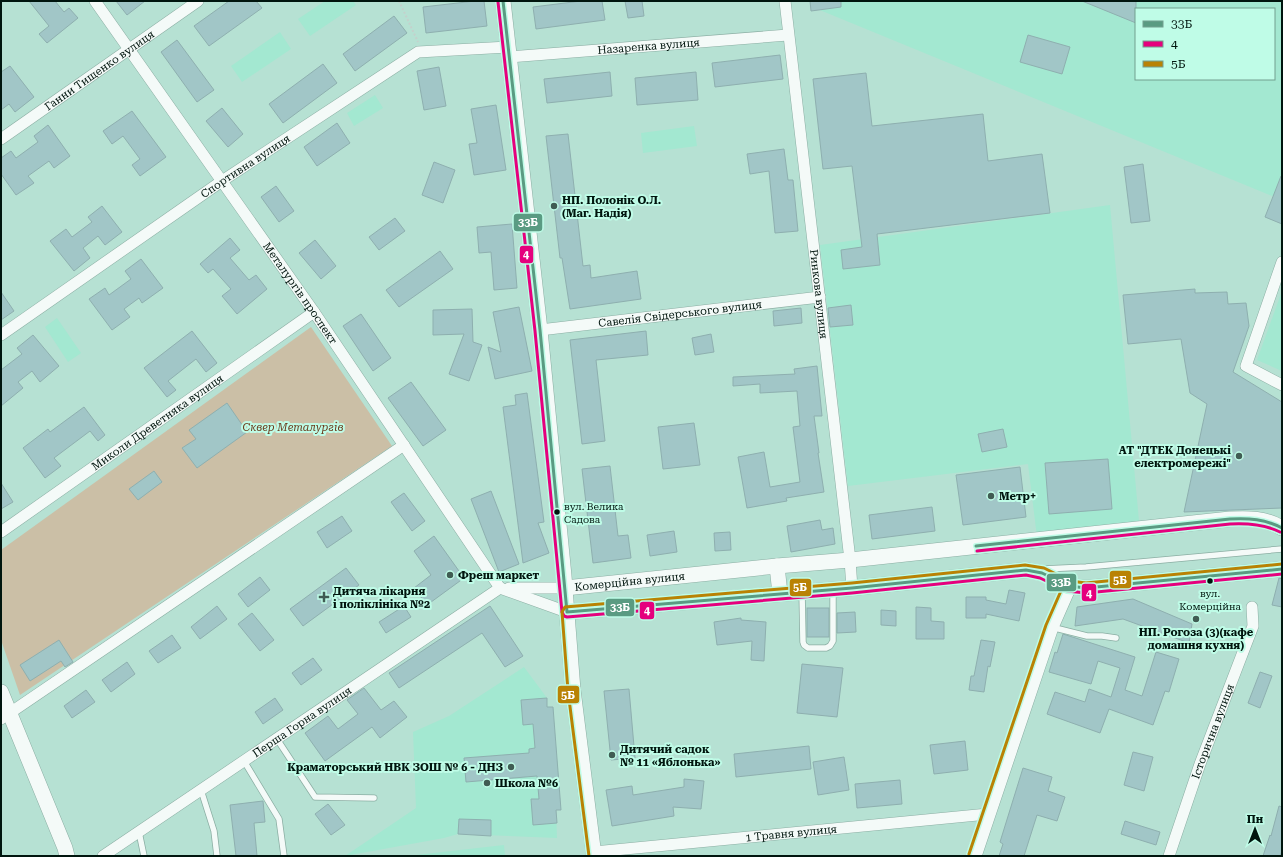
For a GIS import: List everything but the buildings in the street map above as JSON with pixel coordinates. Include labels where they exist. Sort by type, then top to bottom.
[{"type":"street","name":"Металургів проспект","points":[[96,1],[314,312],[500,588]]},
{"type":"street","name":"Ганни Тищенко вулиця","points":[[1,139],[198,1]]},
{"type":"street","points":[[503,1],[540,330],[565,588],[573,690],[594,854]]},
{"type":"street","name":"Ринкова вулиця","points":[[785,1],[852,588]]},
{"type":"street","name":"Назаренка вулиця","points":[[508,52],[788,35]]},
{"type":"street","name":"Спортивна вулиця","points":[[1,335],[222,181],[418,52],[508,52]]},
{"type":"street","points":[[1282,262],[1246,366],[1282,385]]},
{"type":"street","name":"Савелія Свідерського вулиця","points":[[540,330],[820,298]]},
{"type":"street","name":"Миколи Древетняка вулиця","points":[[1,532],[314,312]]},
{"type":"street","points":[[5,716],[404,445]]},
{"type":"street","name":"Комерційна вулиця","points":[[500,588],[565,588],[850,560],[1230,519],[1258,519],[1269,521],[1282,528]]},
{"type":"street","points":[[777,566],[780,594]]},
{"type":"street","points":[[500,588],[567,612],[852,588],[1026,570],[1042,573],[1070,586],[1094,588],[1282,569]]},
{"type":"street","points":[[974,856],[1051,627],[1070,586]]},
{"type":"street","name":"Перша Горна вулиця","points":[[103,856],[500,588]]},
{"type":"street","name":"Історична вулиця","points":[[1169,856],[1200,764],[1253,626],[1252,607]]},
{"type":"street","points":[[1,692],[5,716],[65,848],[67,856]]},
{"type":"street","name":"1 Травня вулиця","points":[[594,854],[988,814]]},
{"type":"lane","points":[[1026,570],[1086,567],[1282,550]]},
{"type":"lane","points":[[802,592],[802,640],[804,645],[808,648],[826,648],[830,646],[832,641],[833,589]]},
{"type":"lane","points":[[1051,627],[1087,636],[1116,638]]},
{"type":"lane","points":[[277,739],[315,797],[374,798]]},
{"type":"lane","points":[[244,761],[279,819],[284,856]]},
{"type":"lane","points":[[200,790],[214,831],[217,856]]},
{"type":"lane","points":[[139,832],[144,856]]},
{"type":"path","points":[[399,1],[423,52]]},
{"type":"shaded area","points":[[325,1],[353,1],[356,5],[310,36],[298,19]]},
{"type":"shaded area","points":[[810,1],[1282,1],[1282,200],[810,6]]},
{"type":"shaded area","points":[[280,32],[291,49],[242,82],[231,66]]},
{"type":"shaded area","points":[[375,95],[383,108],[354,126],[347,113]]},
{"type":"shaded area","points":[[694,126],[697,146],[643,153],[641,133]]},
{"type":"shaded area","points":[[1110,205],[1139,521],[1037,537],[1028,464],[848,486],[820,245]]},
{"type":"shaded area","points":[[1282,291],[1282,371],[1257,360]]},
{"type":"shaded area","points":[[57,318],[81,353],[68,362],[45,327]]},
{"type":"shaded area","name":"Школа №6","points":[[524,667],[547,698],[547,707],[553,707],[561,810],[556,810],[557,838],[458,834],[444,838],[345,856],[416,808],[413,732],[449,716]]},
{"type":"shaded area","points":[[504,845],[505,856],[407,856]]},
{"type":"green space","name":"Сквер Металургів","points":[[311,327],[392,446],[20,695],[1,640],[1,550]]},
{"type":"transit line","name":"33Б","points":[[503,1],[540,330],[567,612],[852,588],[1026,570],[1042,573],[1069,586],[1086,588],[1282,569]]},
{"type":"transit line","name":"4","points":[[498,2],[535,331],[562,612],[564,616],[567,617],[852,593],[1026,575],[1040,578],[1067,591],[1086,593],[1282,574]]},
{"type":"transit line","name":"33Б","points":[[976,546],[1230,519],[1257,520],[1282,528]]},
{"type":"transit line","name":"4","points":[[977,551],[1230,524],[1256,525],[1268,527],[1280,532]]},
{"type":"transit line","name":"5Б","points":[[589,856],[568,691],[562,612],[565,607],[852,583],[1025,565],[1044,568],[1070,581],[1086,583],[1282,564]]},
{"type":"transit line","name":"5Б","points":[[969,854],[1046,625],[1064,584]]},
{"type":"place","name":"НП. Полонік О.Л. (Маг. Надія)","points":[[554,206]]},
{"type":"place","name":"АТ \"ДТЕК Донецькі електромережі\"","points":[[1239,456]]},
{"type":"place","name":"Метр+","points":[[991,496]]},
{"type":"place","name":"вул. Велика Садова","points":[[557,512]]},
{"type":"place","name":"Фреш маркет","points":[[450,575]]},
{"type":"place","name":"вул. Комерційна","points":[[1210,581]]},
{"type":"place","name":"Дитяча лікарня і поліклініка №2","points":[[324,597]]},
{"type":"place","name":"НП. Рогоза (3)(кафе домашня кухня)","points":[[1196,619]]},
{"type":"place","name":"Дитячий садок № 11 «Яблонька»","points":[[612,755]]},
{"type":"place","name":"Краматорський НВК ЗОШ № 6 - ДНЗ","points":[[511,767]]},
{"type":"place","name":"Школа №6","points":[[487,783]]}]
